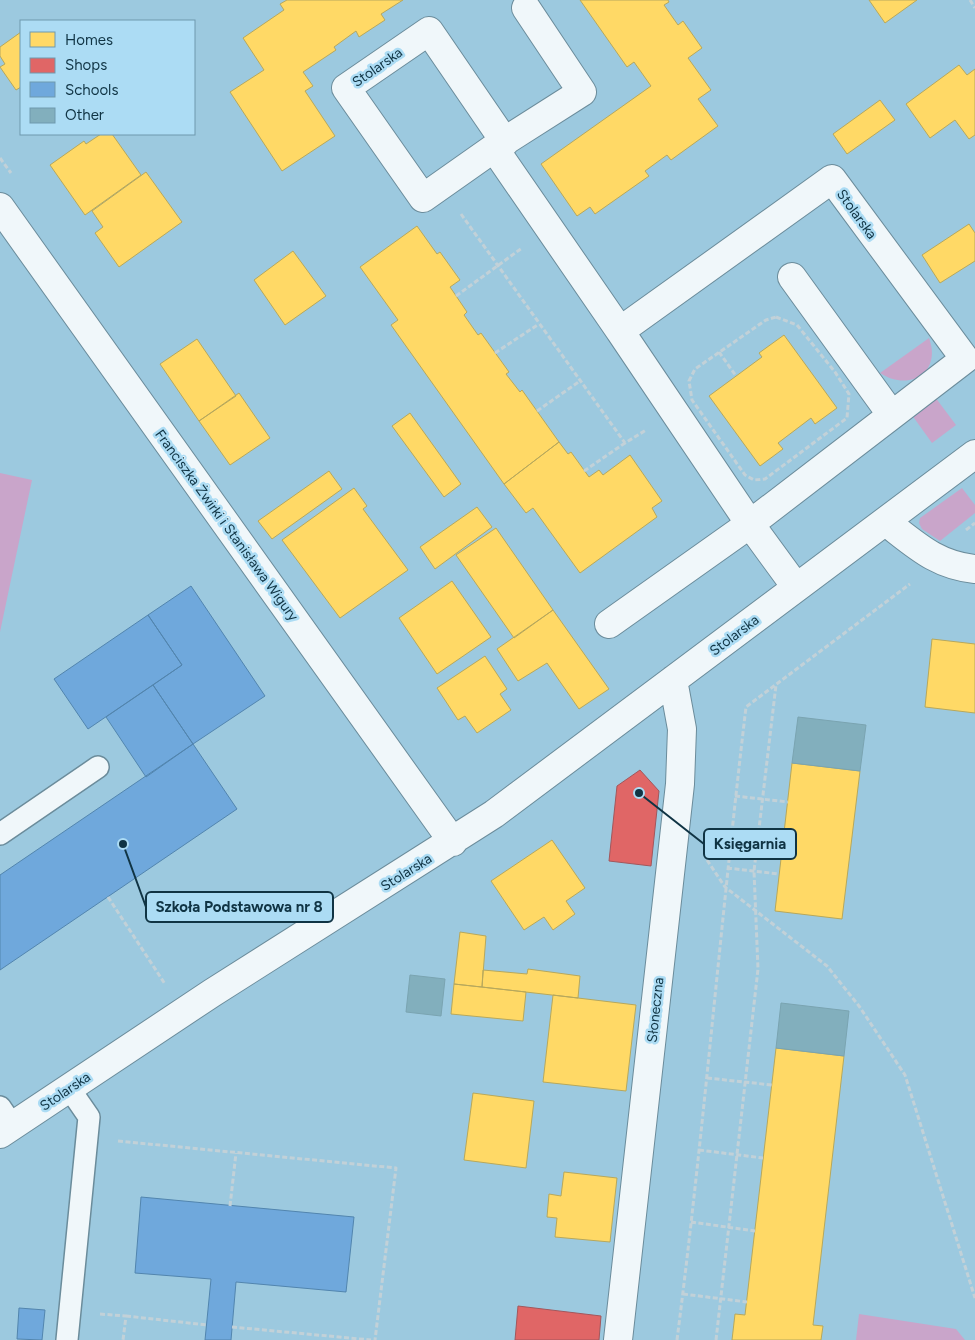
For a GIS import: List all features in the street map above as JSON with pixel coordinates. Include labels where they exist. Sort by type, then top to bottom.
[{"type":"street","name":"Stolarska","points":[[526,8],[582,92],[500,145],[423,198],[346,88],[429,30],[500,145],[620,331],[750,524],[796,588]]},
{"type":"street","name":"Stolarska","points":[[609,624],[750,524],[965,359],[832,179],[620,331]]},
{"type":"street","name":"Franciszka Żwirki i Stanisława Wigury","points":[[0,207],[453,842]]},
{"type":"street","points":[[792,277],[891,414]]},
{"type":"street","name":"Stolarska","points":[[4,1122],[69,1088],[212,993],[453,842],[674,680],[975,454]]},
{"type":"street","points":[[886,522],[932,557],[955,567],[975,569]]},
{"type":"street","name":"Słoneczna","points":[[618,1340],[680,784],[682,729],[674,680]]},
{"type":"lane","points":[[0,834],[98,767]]},
{"type":"lane","points":[[67,1340],[89,1117],[69,1088]]},
{"type":"path","points":[[970,0],[975,8]]},
{"type":"path","points":[[460,212],[625,443]]},
{"type":"path","points":[[456,296],[528,244]]},
{"type":"path","points":[[776,317],[797,325],[835,372],[850,394],[847,418],[765,479],[754,480],[745,475],[692,400],[689,391],[689,380],[695,369],[719,352],[766,320],[776,317]]},
{"type":"path","points":[[495,353],[539,324]]},
{"type":"path","points":[[719,352],[736,376]]},
{"type":"path","points":[[537,411],[580,380]]},
{"type":"path","points":[[584,471],[652,426]]},
{"type":"path","points":[[677,1340],[720,964],[725,887],[746,707],[921,576],[932,557],[975,523]]},
{"type":"path","points":[[716,1340],[758,969],[754,910],[754,871],[776,685]]},
{"type":"path","points":[[736,796],[788,802]]},
{"type":"path","points":[[704,854],[725,887],[827,966],[859,1006],[905,1075],[975,1298]]},
{"type":"path","points":[[727,868],[779,874]]},
{"type":"path","points":[[108,897],[169,991]]},
{"type":"path","points":[[707,1078],[772,1086]]},
{"type":"path","points":[[108,1140],[396,1168],[376,1340]]},
{"type":"path","points":[[699,1150],[763,1158]]},
{"type":"path","points":[[230,1206],[236,1153]]},
{"type":"path","points":[[691,1222],[755,1231]]},
{"type":"path","points":[[683,1294],[747,1302]]},
{"type":"path","points":[[126,1316],[207,1325]]},
{"type":"path","points":[[232,1327],[371,1340]]},
{"type":"shaded area","points":[[929,338],[932,350],[931,361],[927,369],[920,376],[912,380],[902,380],[880,373]]},
{"type":"shaded area","points":[[932,393],[956,425],[932,443],[909,411]]},
{"type":"shaded area","points":[[0,473],[32,480],[0,632]]},
{"type":"shaded area","points":[[962,488],[975,505],[975,513],[940,541],[922,529],[919,523],[920,518]]},
{"type":"shaded area","points":[[859,1314],[956,1329],[965,1340],[856,1340]]},
{"type":"building: Homes","points":[[287,0],[403,0],[381,14],[385,20],[359,37],[356,31],[334,47],[336,50],[303,72],[313,86],[305,91],[335,136],[282,171],[230,92],[264,70],[243,38],[284,10],[280,4]]},
{"type":"building: Homes","points":[[580,0],[668,0],[669,2],[664,5],[678,25],[683,21],[702,48],[688,58],[711,90],[698,99],[718,126],[671,160],[667,155],[645,171],[649,176],[595,214],[590,207],[577,216],[541,164],[651,86],[634,62],[627,67]]},
{"type":"building: Homes","points":[[869,0],[917,0],[885,23]]},
{"type":"building: Homes","points":[[20,33],[20,88],[16,90],[0,67],[5,64],[0,56],[0,47]]},
{"type":"building: Homes","points":[[959,65],[967,75],[975,69],[975,135],[969,139],[955,120],[930,138],[906,104]]},
{"type":"building: Homes","points":[[880,100],[895,120],[847,154],[833,134]]},
{"type":"building: Homes","points":[[100,135],[113,135],[141,175],[85,215],[50,165],[84,141],[86,144]]},
{"type":"building: Homes","points":[[146,172],[182,222],[119,267],[95,233],[103,227],[92,211]]},
{"type":"building: Homes","points":[[969,224],[975,233],[975,261],[940,283],[922,255]]},
{"type":"building: Homes","points":[[417,226],[437,254],[440,252],[460,280],[450,287],[467,312],[464,315],[478,335],[481,333],[509,372],[506,374],[520,392],[522,390],[559,442],[504,484],[391,325],[398,320],[360,267]]},
{"type":"building: Homes","points":[[293,251],[326,296],[285,325],[254,280]]},
{"type":"building: Homes","points":[[784,335],[837,408],[815,424],[811,418],[778,443],[783,449],[760,466],[709,396],[762,357],[759,353]]},
{"type":"building: Homes","points":[[197,339],[236,396],[199,421],[160,364]]},
{"type":"building: Homes","points":[[239,393],[270,438],[230,465],[199,421]]},
{"type":"building: Homes","points":[[410,413],[461,484],[444,497],[392,426]]},
{"type":"building: Homes","points":[[559,442],[568,454],[571,452],[589,477],[599,470],[603,475],[630,455],[662,501],[652,508],[657,517],[580,573],[533,508],[526,513],[504,484]]},
{"type":"building: Homes","points":[[329,471],[342,489],[272,539],[258,521]]},
{"type":"building: Homes","points":[[354,488],[367,506],[363,509],[408,570],[340,618],[282,540]]},
{"type":"building: Homes","points":[[477,507],[492,527],[435,569],[420,547]]},
{"type":"building: Homes","points":[[496,528],[553,610],[514,638],[456,555]]},
{"type":"building: Homes","points":[[452,581],[491,637],[437,674],[399,618]]},
{"type":"building: Homes","points":[[553,610],[609,689],[579,709],[547,663],[518,681],[497,649]]},
{"type":"building: Homes","points":[[932,639],[975,644],[975,713],[925,707]]},
{"type":"building: Homes","points":[[485,656],[507,689],[500,694],[511,710],[477,733],[465,716],[458,720],[437,688]]},
{"type":"building: Homes","points":[[792,763],[860,771],[842,919],[775,911]]},
{"type":"building: Homes","points":[[552,840],[585,888],[566,901],[575,914],[553,930],[544,917],[524,930],[491,881]]},
{"type":"building: Homes","points":[[460,932],[486,936],[482,987],[454,984]]},
{"type":"building: Homes","points":[[528,969],[580,976],[578,998],[482,987],[483,970],[527,974]]},
{"type":"building: Homes","points":[[454,984],[526,992],[523,1021],[451,1014]]},
{"type":"building: Homes","points":[[553,995],[636,1005],[626,1091],[543,1082]]},
{"type":"building: Homes","points":[[776,1048],[844,1056],[813,1325],[823,1326],[821,1340],[732,1340],[735,1314],[745,1315]]},
{"type":"building: Homes","points":[[473,1093],[534,1101],[526,1168],[464,1160]]},
{"type":"building: Homes","points":[[564,1172],[617,1178],[610,1242],[555,1237],[557,1218],[547,1217],[549,1194],[561,1196]]},
{"type":"building: Shops","points":[[640,770],[659,791],[651,866],[609,861],[617,786]]},
{"type":"building: Shops","points":[[518,1306],[601,1316],[599,1340],[515,1340]]},
{"type":"building: Schools","points":[[191,586],[265,696],[193,744],[153,685],[182,665],[148,615]]},
{"type":"building: Schools","points":[[148,615],[182,665],[88,729],[54,679]]},
{"type":"building: Schools","points":[[153,685],[193,744],[146,777],[106,717]]},
{"type":"building: Schools","points":[[193,744],[237,809],[0,970],[0,875]]},
{"type":"building: Schools","points":[[141,1197],[354,1217],[346,1292],[236,1282],[231,1340],[205,1340],[211,1279],[135,1273]]},
{"type":"building: Schools","points":[[19,1308],[45,1310],[42,1340],[17,1339]]},
{"type":"building: Other","points":[[798,717],[866,725],[860,771],[792,763]]},
{"type":"building: Other","points":[[410,975],[445,979],[441,1016],[406,1012]]},
{"type":"building: Other","points":[[781,1003],[849,1011],[844,1056],[776,1048]]},
{"type":"place","name":"Księgarnia","points":[[639,793]]},
{"type":"place","name":"Szkoła Podstawowa nr 8","points":[[123,844]]}]
